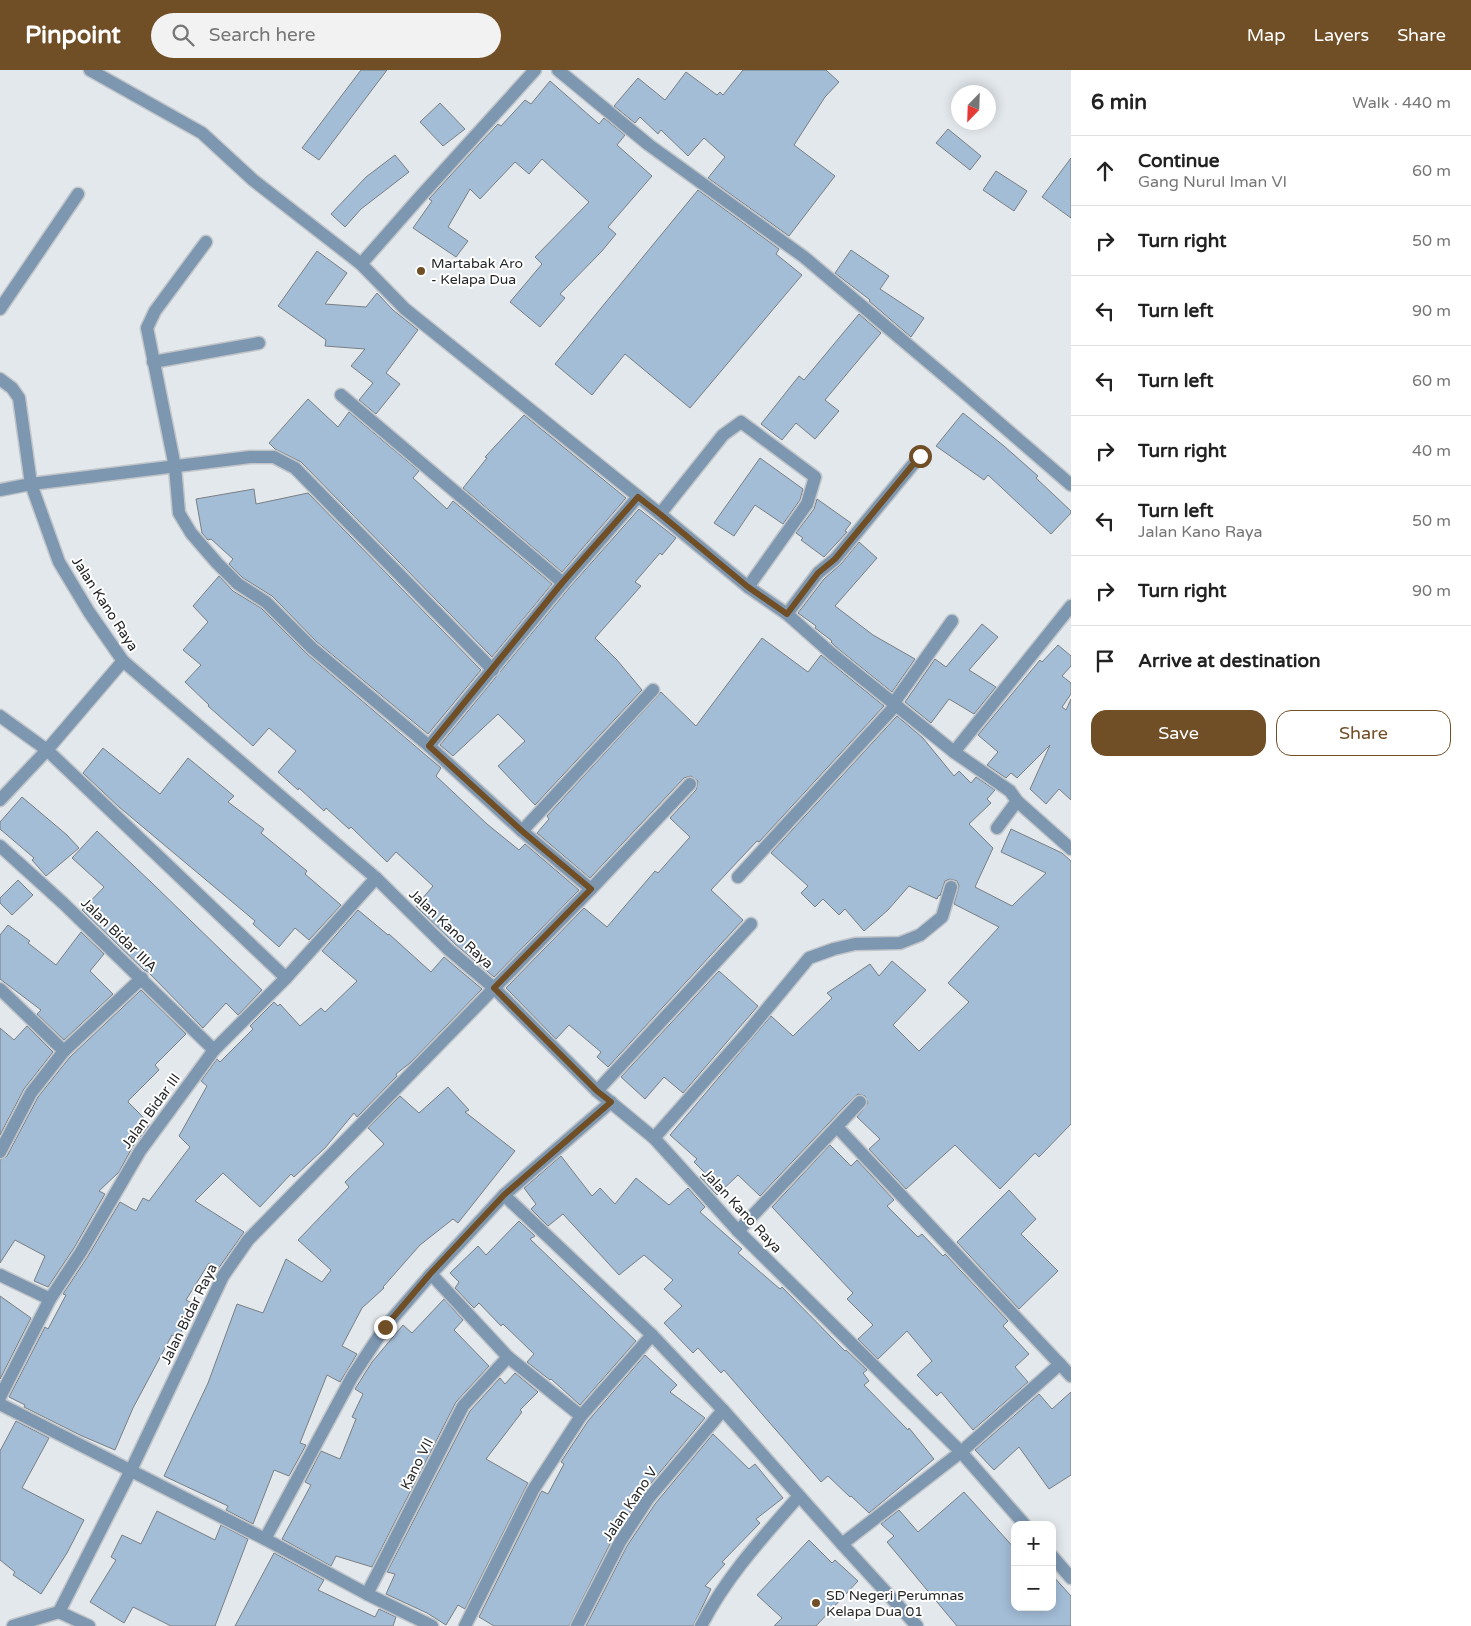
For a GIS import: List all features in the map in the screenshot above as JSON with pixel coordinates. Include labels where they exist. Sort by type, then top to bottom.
[{"type":"street","points":[[90,70],[202,133],[253,180],[361,264],[405,309],[748,587],[787,614],[894,705],[954,752],[1010,790],[1017,801],[1071,850]]},
{"type":"street","points":[[361,264],[535,70]]},
{"type":"street","points":[[567,73],[649,145],[804,257],[1071,485]]},
{"type":"street","points":[[0,309],[78,194]]},
{"type":"street","points":[[206,242],[150,320],[147,328],[175,467],[179,513],[191,533],[217,564],[238,584],[266,602],[312,648],[429,746],[522,831],[591,889]]},
{"type":"street","points":[[153,362],[259,343]]},
{"type":"street","name":"Jalan Kano Raya","points":[[0,379],[12,388],[19,398],[31,484],[59,562],[89,612],[123,661],[376,878],[448,949],[494,988],[597,1091],[654,1138],[738,1231],[961,1452],[1021,1521]]},
{"type":"street","points":[[341,396],[562,583]]},
{"type":"street","points":[[660,514],[723,435],[741,422],[815,477],[807,504],[748,587]]},
{"type":"street","points":[[787,614],[818,573],[835,559],[920,456]]},
{"type":"street","points":[[0,490],[31,484],[250,457],[274,457],[295,468],[493,670]]},
{"type":"street","points":[[429,746],[493,670],[562,583],[638,497]]},
{"type":"street","points":[[954,752],[1071,606]]},
{"type":"street","points":[[738,877],[894,705],[952,621]]},
{"type":"street","points":[[0,800],[47,750],[123,661]]},
{"type":"street","points":[[522,831],[653,690]]},
{"type":"street","points":[[0,716],[47,750],[286,978]]},
{"type":"street","name":"Jalan Bidar Raya","points":[[60,1612],[131,1470],[222,1276],[234,1258],[248,1240],[591,889],[690,784]]},
{"type":"street","points":[[997,828],[1017,801]]},
{"type":"street","name":"Jalan Bidar IIIA","points":[[0,846],[63,902],[214,1050]]},
{"type":"street","name":"Jalan Bidar III","points":[[0,1397],[50,1299],[81,1252],[140,1152],[214,1050],[286,978],[376,878]]},
{"type":"street","points":[[654,1138],[752,1027],[809,958],[855,944],[900,943],[920,935],[942,917],[951,887]]},
{"type":"street","points":[[597,1091],[751,924]]},
{"type":"street","points":[[0,1152],[31,1092],[64,1051],[142,978]]},
{"type":"street","points":[[0,989],[64,1051]]},
{"type":"street","points":[[265,1539],[352,1377],[385,1327],[430,1274],[504,1195],[611,1102]]},
{"type":"street","points":[[738,1231],[860,1102]]},
{"type":"street","points":[[837,1127],[1071,1376]]},
{"type":"street","points":[[504,1195],[652,1335],[723,1410],[917,1626]]},
{"type":"street","points":[[430,1274],[508,1357],[581,1416]]},
{"type":"street","points":[[0,1275],[50,1299]]},
{"type":"street","points":[[465,1626],[533,1490],[581,1416],[652,1335]]},
{"type":"street","name":"Kano VII","points":[[367,1594],[463,1406],[508,1357]]},
{"type":"street","points":[[842,1544],[961,1452],[1060,1364]]},
{"type":"street","points":[[0,1404],[265,1539],[424,1624]]},
{"type":"street","name":"Jalan Kano V","points":[[577,1626],[620,1542],[648,1499],[723,1410]]},
{"type":"street","points":[[701,1626],[739,1565],[799,1496]]},
{"type":"street","points":[[1056,1561],[1071,1578]]},
{"type":"street","points":[[13,1626],[60,1612],[88,1626]]},
{"type":"building","points":[[361,70],[387,70],[319,160],[302,148]]},
{"type":"building","points":[[743,70],[826,70],[839,82],[825,97],[794,145],[835,176],[789,236],[708,178],[725,157],[704,138],[688,156],[661,130],[658,134],[640,117],[635,123],[614,106],[638,78],[665,100],[686,72],[717,95],[720,92],[723,95]]},
{"type":"building","points":[[550,81],[599,124],[604,118],[625,135],[617,145],[652,176],[608,227],[616,234],[560,294],[565,298],[540,327],[510,302],[542,264],[535,257],[589,202],[542,159],[529,174],[515,162],[480,199],[470,189],[448,227],[468,241],[456,257],[413,228],[432,201],[429,199],[481,142],[498,124],[501,126],[525,100],[531,104]]},
{"type":"building","points":[[440,103],[465,129],[443,146],[420,122]]},
{"type":"building","points":[[948,129],[981,156],[970,170],[936,143]]},
{"type":"building","points":[[395,155],[409,172],[361,209],[345,227],[331,214],[366,177]]},
{"type":"building","points":[[1071,158],[1071,218],[1042,197]]},
{"type":"building","points":[[996,171],[1027,191],[1014,211],[983,190]]},
{"type":"building","points":[[698,190],[779,249],[776,254],[802,275],[690,408],[625,354],[592,395],[555,364]]},
{"type":"building","points":[[851,250],[889,276],[880,289],[924,318],[911,337],[870,300],[835,273]]},
{"type":"building","points":[[317,251],[347,273],[325,304],[366,307],[377,293],[393,310],[418,330],[386,373],[400,384],[376,414],[359,400],[373,383],[351,366],[365,349],[325,346],[326,340],[278,306]]},
{"type":"building","points":[[859,314],[881,333],[825,400],[839,411],[815,439],[796,423],[782,440],[761,424],[799,376],[804,380]]},
{"type":"building","points":[[308,399],[338,427],[349,412],[419,471],[413,478],[447,509],[453,501],[552,584],[492,657],[301,462],[275,449],[269,443]]},
{"type":"building","points":[[963,413],[1038,476],[1036,478],[1071,511],[1051,534],[988,475],[984,480],[936,446]]},
{"type":"building","points":[[524,415],[626,498],[562,572],[463,488],[487,458],[485,457]]},
{"type":"building","points":[[760,458],[803,489],[800,500],[783,524],[755,505],[734,536],[714,523]]},
{"type":"building","points":[[254,489],[256,504],[308,493],[481,670],[428,734],[317,642],[272,596],[243,578],[229,564],[233,559],[211,539],[208,540],[202,533],[196,499]]},
{"type":"building","points":[[817,499],[851,523],[845,531],[847,532],[824,557],[801,540],[803,538],[796,533],[814,509]]},
{"type":"building","points":[[639,509],[676,538],[635,582],[641,586],[595,638],[617,660],[642,690],[535,805],[498,766],[525,741],[498,714],[453,756],[440,745],[569,588]]},
{"type":"building","points":[[859,542],[877,558],[835,606],[873,635],[915,659],[892,692],[836,647],[832,641],[815,628],[816,626],[798,613],[824,579],[841,564]]},
{"type":"building","points":[[219,576],[233,591],[261,608],[307,654],[441,768],[436,776],[487,824],[519,850],[525,844],[579,890],[494,977],[455,944],[416,906],[433,886],[396,852],[387,862],[351,827],[349,829],[326,808],[324,811],[278,772],[296,751],[269,728],[253,746],[208,706],[185,682],[201,665],[183,650],[208,622],[193,606]]},
{"type":"building","points":[[982,624],[998,637],[969,670],[996,687],[974,714],[949,699],[931,723],[905,702],[935,659],[946,667]]},
{"type":"building","points":[[762,638],[808,672],[821,655],[884,706],[759,842],[757,841],[711,890],[743,920],[608,1067],[597,1057],[601,1052],[569,1025],[556,1039],[506,988],[584,908],[607,927],[655,871],[658,873],[690,837],[670,818],[696,790],[698,781],[691,776],[684,778],[590,878],[537,833],[549,819],[547,816],[661,692],[696,726]]},
{"type":"building","points":[[1058,645],[1071,656],[1071,666],[1062,676],[1071,683],[1071,694],[1062,707],[1066,710],[1071,699],[1071,800],[1059,789],[1046,804],[1030,789],[1050,745],[1017,778],[1011,773],[1006,778],[987,765],[998,752],[978,735],[1040,660],[1042,662]]},
{"type":"building","points":[[897,716],[923,738],[954,776],[959,771],[971,783],[976,777],[995,790],[987,799],[991,803],[969,824],[993,848],[975,887],[1012,906],[1046,873],[1001,852],[1011,829],[1062,853],[1071,861],[1071,1124],[1039,1157],[1035,1153],[1000,1189],[955,1145],[906,1189],[869,1149],[880,1139],[857,1117],[868,1103],[865,1096],[858,1094],[760,1196],[738,1175],[717,1195],[700,1177],[705,1173],[694,1162],[697,1159],[670,1135],[771,1016],[793,1036],[832,998],[827,993],[870,964],[879,976],[892,961],[926,990],[893,1025],[919,1051],[969,1002],[948,983],[999,927],[954,904],[959,886],[957,881],[950,879],[945,881],[940,896],[937,899],[909,886],[888,910],[864,931],[845,909],[839,915],[823,899],[815,907],[801,893],[808,886],[771,853]]},
{"type":"building","points":[[103,748],[160,794],[188,758],[234,796],[228,802],[264,829],[261,833],[307,871],[305,874],[341,905],[309,940],[295,928],[279,947],[253,924],[255,921],[119,807],[83,773]]},
{"type":"building","points":[[22,797],[67,835],[79,848],[46,876],[32,860],[34,858],[0,829],[0,822]]},
{"type":"building","points":[[97,831],[262,990],[238,1015],[226,1003],[203,1028],[148,972],[82,910],[104,887],[72,858]]},
{"type":"building","points":[[18,880],[33,895],[12,915],[0,903],[0,898]]},
{"type":"building","points":[[358,910],[389,934],[431,972],[444,957],[482,989],[410,1063],[396,1074],[397,1076],[357,1117],[354,1113],[325,1148],[294,1177],[291,1174],[260,1207],[223,1173],[195,1201],[244,1232],[218,1269],[209,1263],[186,1300],[194,1304],[178,1338],[172,1335],[133,1408],[115,1450],[24,1407],[25,1405],[9,1397],[45,1327],[48,1329],[66,1295],[63,1294],[120,1202],[136,1211],[143,1198],[149,1201],[190,1147],[179,1136],[207,1086],[201,1081],[217,1059],[220,1062],[253,1029],[250,1026],[274,1002],[278,1006],[280,1004],[300,1026],[321,1008],[325,1012],[357,981],[322,951]]},
{"type":"building","points":[[8,925],[30,941],[28,943],[56,965],[81,932],[104,954],[90,971],[113,994],[64,1040],[37,1014],[41,1010],[0,979],[0,935]]},
{"type":"building","points":[[719,971],[758,1006],[683,1093],[664,1077],[645,1099],[621,1077]]},
{"type":"building","points":[[141,990],[186,1034],[155,1065],[159,1070],[129,1100],[128,1102],[150,1124],[133,1146],[119,1172],[99,1191],[105,1194],[74,1248],[48,1287],[34,1281],[45,1256],[15,1240],[0,1263],[0,1160],[7,1156],[38,1097],[70,1057]]},
{"type":"building","points":[[27,1026],[53,1052],[24,1089],[0,1135],[0,1028],[14,1040]]},
{"type":"building","points":[[448,1087],[469,1110],[465,1112],[515,1151],[458,1223],[453,1219],[420,1245],[384,1288],[362,1308],[342,1346],[357,1354],[340,1382],[327,1375],[300,1443],[306,1445],[289,1476],[274,1470],[253,1524],[226,1510],[228,1506],[164,1476],[208,1383],[237,1304],[263,1313],[286,1259],[322,1282],[331,1270],[298,1240],[349,1187],[345,1182],[384,1144],[368,1128],[400,1096],[419,1113]]},
{"type":"building","points":[[830,1145],[851,1166],[857,1160],[894,1200],[887,1206],[918,1237],[922,1234],[943,1256],[945,1254],[1008,1321],[1003,1326],[1029,1354],[1015,1367],[1028,1382],[973,1430],[941,1392],[937,1396],[917,1375],[932,1361],[907,1331],[878,1359],[858,1339],[873,1325],[847,1299],[853,1293],[772,1207]]},
{"type":"building","points":[[561,1156],[592,1196],[600,1188],[615,1204],[636,1178],[669,1205],[688,1188],[705,1207],[700,1212],[742,1249],[738,1253],[780,1289],[782,1287],[845,1351],[867,1370],[863,1373],[869,1381],[864,1385],[908,1430],[909,1428],[934,1459],[869,1513],[828,1476],[821,1482],[724,1370],[721,1373],[698,1348],[693,1353],[664,1323],[682,1306],[664,1289],[673,1280],[644,1255],[619,1275],[563,1214],[548,1226],[531,1209],[536,1204],[524,1188]]},
{"type":"building","points":[[1009,1190],[1036,1219],[1021,1234],[1058,1271],[1019,1309],[957,1242]]},
{"type":"building","points":[[519,1221],[535,1236],[530,1239],[636,1341],[580,1405],[551,1379],[527,1362],[534,1354],[503,1324],[501,1326],[479,1303],[474,1308],[455,1288],[459,1282],[450,1273],[478,1246],[486,1255]]},
{"type":"building","points":[[0,1296],[31,1318],[0,1379]]},
{"type":"building","points":[[444,1299],[463,1320],[454,1330],[489,1366],[456,1402],[372,1567],[336,1556],[331,1566],[282,1539],[311,1485],[305,1482],[321,1451],[340,1459],[356,1419],[352,1417],[363,1394],[355,1389],[372,1362],[403,1325],[412,1333]]},
{"type":"building","points":[[645,1355],[677,1385],[670,1392],[705,1418],[641,1495],[613,1538],[569,1626],[494,1626],[479,1617],[540,1494],[542,1491],[548,1494],[564,1464],[561,1462],[588,1421]]},
{"type":"building","points":[[515,1373],[538,1392],[520,1410],[522,1412],[486,1459],[528,1483],[465,1609],[458,1605],[446,1625],[427,1613],[386,1594],[395,1574],[387,1572],[470,1411],[500,1378],[505,1384]]},
{"type":"building","points":[[1071,1392],[1071,1475],[1049,1489],[1019,1447],[994,1470],[975,1450],[1039,1394],[1052,1409]]},
{"type":"building","points":[[16,1421],[49,1438],[22,1488],[84,1520],[67,1553],[41,1594],[13,1575],[15,1572],[0,1560],[0,1451]]},
{"type":"building","points":[[713,1434],[749,1469],[755,1464],[783,1498],[756,1519],[760,1523],[722,1562],[725,1564],[705,1586],[711,1589],[693,1626],[586,1626],[627,1546],[655,1504]]},
{"type":"building","points":[[964,1492],[1011,1545],[1011,1611],[1056,1611],[1056,1579],[1071,1596],[1071,1626],[957,1626],[887,1542],[894,1536],[881,1524],[899,1510],[918,1532]]},
{"type":"building","points":[[157,1511],[215,1540],[221,1525],[248,1539],[215,1626],[171,1626],[133,1607],[124,1623],[90,1602],[116,1560],[111,1557],[122,1535],[141,1544]]},
{"type":"building","points":[[809,1540],[832,1563],[835,1560],[858,1581],[816,1626],[774,1626],[782,1618],[757,1595]]},
{"type":"building","points":[[274,1553],[324,1580],[318,1590],[375,1617],[379,1609],[396,1617],[393,1626],[235,1626]]},
{"type":"place","name":"Martabak Aro - Kelapa Dua","points":[[421,271]]},
{"type":"place","name":"SD Negeri Perumnas Kelapa Dua 01","points":[[816,1603]]},
{"type":"route","points":[[385,1327],[430,1274],[504,1195],[611,1102],[597,1091],[494,988],[591,889],[522,831],[429,746],[493,670],[562,583],[638,497],[748,587],[787,614],[818,573],[835,559],[920,456]]}]
